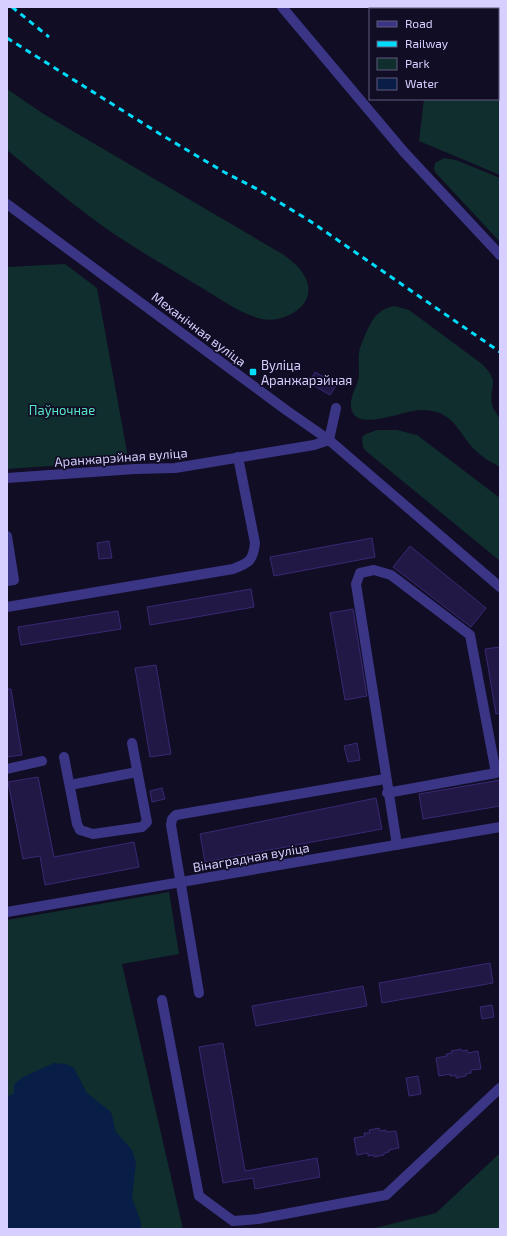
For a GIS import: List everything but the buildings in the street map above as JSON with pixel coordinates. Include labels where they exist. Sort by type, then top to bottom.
[{"type":"street","points":[[282,7],[404,152],[500,255]]},
{"type":"street","name":"Механічная вуліца","points":[[7,204],[286,410],[330,440],[500,587]]},
{"type":"street","points":[[330,440],[336,408]]},
{"type":"street","name":"Аранжарэйная вуліца","points":[[7,478],[136,469],[175,468],[314,445],[330,440]]},
{"type":"street","points":[[7,607],[233,569],[247,564],[254,554],[255,544],[238,457]]},
{"type":"street","points":[[7,536],[14,580],[7,581]]},
{"type":"street","points":[[387,793],[496,773],[470,635],[391,575],[374,570],[360,573],[356,584],[387,793],[397,845]]},
{"type":"street","points":[[64,757],[77,824],[80,830],[93,834],[142,827],[147,822],[132,743]]},
{"type":"street","points":[[7,769],[42,761]]},
{"type":"street","points":[[70,785],[138,772]]},
{"type":"street","points":[[199,993],[171,825],[172,819],[176,815],[385,779]]},
{"type":"street","name":"Вінаградная вуліца","points":[[7,912],[500,827]]},
{"type":"street","points":[[162,1000],[199,1196],[233,1221],[264,1218],[386,1195],[500,1088]]},
{"type":"green space","points":[[500,7],[500,175],[419,141],[424,100],[499,100],[499,8],[416,8]]},
{"type":"green space","points":[[7,89],[42,113],[284,255],[299,268],[307,280],[308,294],[305,302],[292,314],[275,319],[266,320],[249,315],[224,302],[101,225],[7,150]]},
{"type":"green space","points":[[444,158],[456,160],[500,178],[500,242],[435,172],[435,163]]},
{"type":"green space","name":"Паўночнае","points":[[65,264],[97,288],[128,457],[123,461],[7,469],[7,267]]},
{"type":"green space","points":[[394,306],[409,310],[488,370],[493,380],[491,397],[493,409],[501,424],[500,467],[476,451],[449,418],[437,412],[419,410],[368,420],[360,418],[354,414],[351,404],[359,376],[359,354],[361,345],[369,326],[376,315],[387,308]]},
{"type":"green space","points":[[377,430],[397,430],[417,435],[500,498],[500,561],[366,451],[363,447],[362,437]]},
{"type":"green space","points":[[169,892],[179,954],[122,964],[183,1229],[7,1229],[7,920]]},
{"type":"green space","points":[[500,1153],[500,1229],[371,1229],[436,1213]]},
{"type":"water","points":[[54,1063],[66,1064],[74,1068],[87,1093],[111,1112],[116,1132],[132,1150],[136,1163],[132,1198],[141,1222],[141,1229],[7,1229],[7,1097],[14,1093],[14,1084],[23,1077]]},
{"type":"railway","points":[[12,7],[49,37]]},
{"type":"railway","points":[[7,38],[160,134],[224,172],[259,190],[310,221],[500,352]]},
{"type":"place","name":"Вуліца Аранжарэйная","points":[[253,372]]}]
